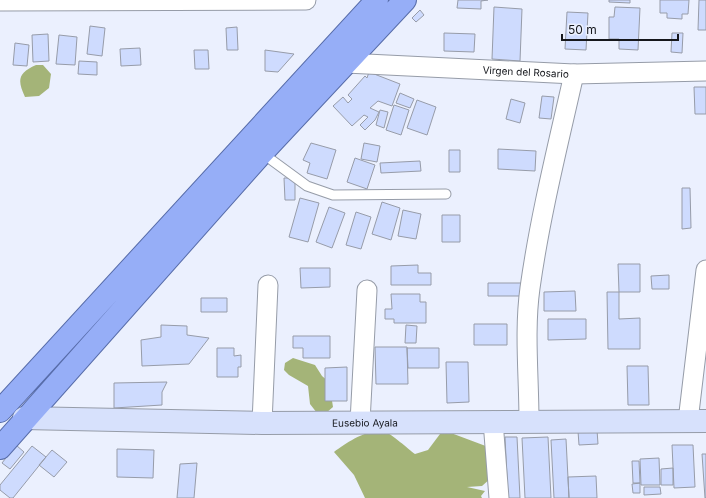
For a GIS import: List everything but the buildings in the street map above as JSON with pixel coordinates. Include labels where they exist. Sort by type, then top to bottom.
[{"type":"highway","points":[[24,418],[2,410],[377,0]]},
{"type":"highway","points":[[0,448],[24,418],[262,152],[405,0]]},
{"type":"main road","name":"Eusebio Ayala","points":[[24,418],[262,423],[697,421]]},
{"type":"street","points":[[0,1],[306,0]]},
{"type":"street","name":"Virgen del Rosario","points":[[346,64],[574,74],[706,70]]},
{"type":"street","points":[[529,421],[528,326],[530,289],[548,186],[574,74]]},
{"type":"street","points":[[697,421],[706,270]]},
{"type":"street","points":[[262,423],[268,286]]},
{"type":"street","points":[[360,422],[367,290]]},
{"type":"street","points":[[493,421],[499,498]]},
{"type":"lane","points":[[262,152],[308,186],[333,195],[446,194]]},
{"type":"green space","points":[[36,65],[43,65],[51,74],[49,88],[39,96],[25,97],[20,82],[22,74]]},
{"type":"green space","points":[[293,358],[315,365],[322,376],[329,382],[333,407],[326,413],[317,413],[310,404],[308,386],[289,375],[284,370],[285,363]]},
{"type":"green space","points":[[443,430],[491,448],[491,478],[482,486],[467,487],[485,491],[481,496],[482,498],[365,498],[354,475],[334,452],[364,434],[378,431],[388,433],[415,454],[428,450]]}]
